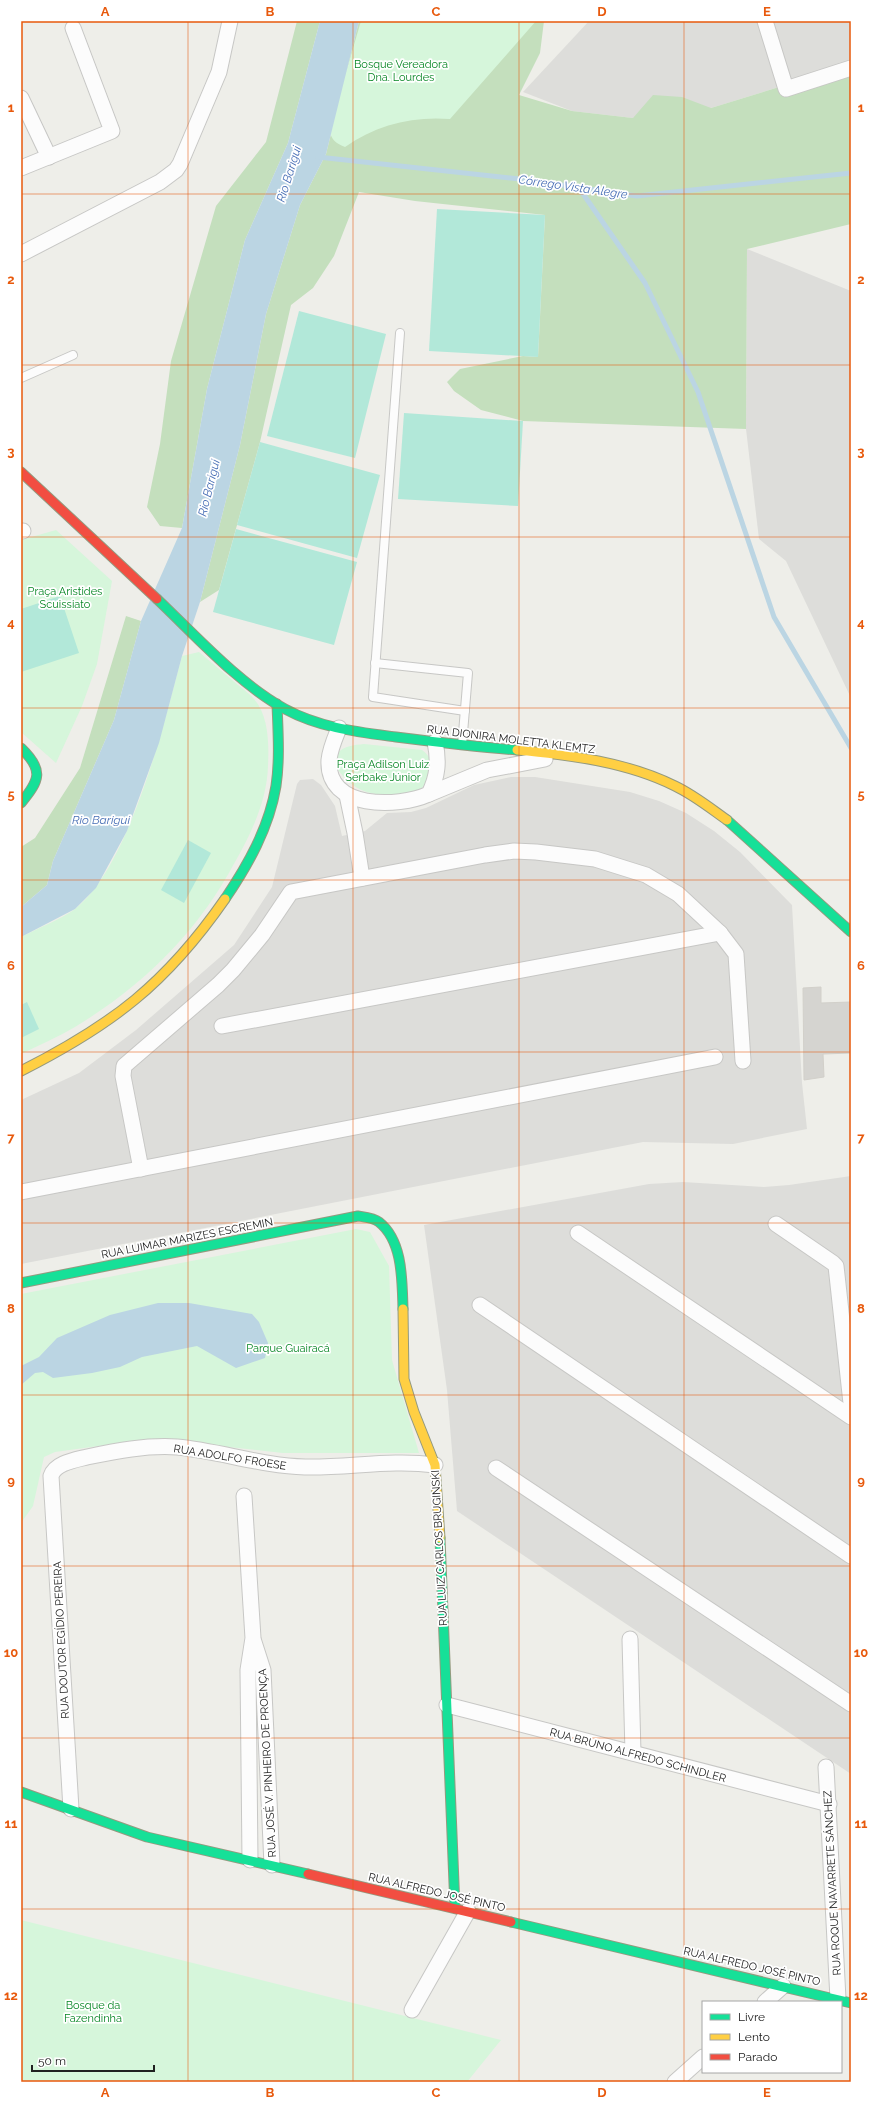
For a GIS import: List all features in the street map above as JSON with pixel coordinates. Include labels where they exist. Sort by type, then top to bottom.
[{"type":"street","points":[[21,254],[160,182],[176,170],[218,72],[230,21]]},
{"type":"street","points":[[765,21],[786,89],[851,68]]},
{"type":"street","points":[[21,168],[112,131],[73,28]]},
{"type":"street","points":[[21,98],[49,157]]},
{"type":"street","name":"RUA DIONIRA MOLETTA KLEMTZ","points":[[21,472],[208,648],[246,681],[277,704],[306,719],[339,728],[435,742],[566,756],[622,766],[646,774],[697,798],[745,833],[799,886],[851,932]]},
{"type":"street","points":[[21,1071],[88,1036],[132,1005],[168,972],[188,950],[218,910],[245,867],[262,834],[269,815],[277,771],[277,704]]},
{"type":"street","points":[[339,728],[329,759],[330,768],[333,778],[347,795],[356,833],[362,878]]},
{"type":"street","points":[[429,794],[435,782],[438,769],[435,742]]},
{"type":"street","points":[[21,748],[36,763],[39,770],[37,781],[21,802]]},
{"type":"street","points":[[347,795],[363,800],[390,802],[405,801],[429,794],[486,770],[509,764],[566,756]]},
{"type":"street","points":[[141,1169],[123,1076],[124,1066],[218,985],[233,970],[262,935],[291,892],[500,853],[536,852],[568,855],[614,864],[646,875],[678,894],[720,932],[736,954],[743,1061]]},
{"type":"street","points":[[222,1026],[720,932]]},
{"type":"street","points":[[21,1192],[715,1057]]},
{"type":"street","name":"RUA LUIMAR MARIZES ESCREMIN","points":[[21,1283],[358,1216]]},
{"type":"street","name":"RUA LUIZ CARLOS BRUGINSKI","points":[[358,1216],[373,1218],[379,1222],[387,1230],[398,1252],[402,1285],[401,1341],[404,1378],[408,1395],[435,1465],[447,1705],[462,1910]]},
{"type":"street","points":[[776,1224],[834,1263],[836,1266],[851,1403]]},
{"type":"street","points":[[578,1233],[851,1417]]},
{"type":"street","points":[[480,1305],[851,1556]]},
{"type":"street","name":"RUA ADOLFO FROESE","points":[[52,1472],[64,1464],[79,1458],[125,1449],[155,1447],[195,1450],[260,1463],[304,1467],[396,1462],[435,1465]]},
{"type":"street","points":[[496,1468],[851,1704]]},
{"type":"street","name":"RUA DOUTOR EGÍDIO PEREIRA","points":[[52,1472],[71,1809]]},
{"type":"street","name":"RUA JOSÉ V. PINHEIRO DE PROENÇA","points":[[244,1496],[253,1638],[248,1670],[250,1860]]},
{"type":"street","name":"RUA JOSÉ V. PINHEIRO DE PROENÇA","points":[[253,1638],[263,1670],[272,1865]]},
{"type":"street","points":[[630,1639],[633,1753]]},
{"type":"street","name":"RUA BRUNO ALFREDO SCHINDLER","points":[[447,1705],[829,1804]]},
{"type":"street","name":"RUA ROQUE NAVARRETE SÁNCHEZ","points":[[826,1767],[845,2001]]},
{"type":"street","name":"RUA ALFREDO JOSÉ PINTO","points":[[21,1792],[147,1837],[272,1865],[845,2001]]},
{"type":"street","points":[[412,2010],[462,1910]]},
{"type":"street","points":[[766,2001],[783,1986]]},
{"type":"street","points":[[676,2082],[702,2058]]},
{"type":"lane","points":[[400,332],[373,697],[465,711]]},
{"type":"lane","points":[[21,378],[73,356]]},
{"type":"lane","points":[[375,663],[468,673],[462,745]]},
{"type":"shaded area","points":[[589,21],[851,21],[851,65],[711,108],[633,118],[572,111],[523,92]]},
{"type":"shaded area","points":[[747,249],[851,291],[851,698],[786,561],[759,539],[746,429]]},
{"type":"shaded area","points":[[511,777],[535,777],[630,792],[659,801],[686,813],[714,831],[740,852],[792,905],[802,1083],[807,1129],[733,1144],[643,1142],[21,1264],[21,1100],[79,1073],[136,1030],[234,945],[272,887],[297,784],[300,780],[313,779],[321,785],[335,806],[342,836],[365,831],[387,813],[411,812],[426,808],[474,785]]},
{"type":"shaded area","points":[[851,1176],[851,1774],[457,1511],[447,1390],[424,1225],[649,1184],[683,1182],[764,1187]]},
{"type":"green space","points":[[297,21],[320,21],[288,143],[245,240],[207,389],[182,528],[160,526],[147,507],[160,444],[171,361],[216,206],[266,142]]},
{"type":"green space","points":[[359,21],[544,21],[540,53],[519,95],[572,111],[633,118],[653,95],[682,97],[711,108],[851,65],[851,224],[747,249],[746,429],[523,421],[481,410],[454,391],[447,382],[460,369],[523,356],[538,357],[545,215],[415,201],[359,192],[334,256],[313,288],[291,305],[260,442],[219,590],[200,602],[240,445],[266,314],[300,205],[326,154]]},
{"type":"green space","name":"Bosque Vereadora Dna. Lourdes","points":[[361,21],[536,21],[450,119],[422,119],[395,124],[369,133],[345,147],[334,141],[329,130]]},
{"type":"green space","points":[[437,209],[545,215],[538,357],[429,351]]},
{"type":"green space","points":[[299,311],[386,334],[355,458],[267,436]]},
{"type":"green space","points":[[404,413],[523,421],[518,506],[398,499]]},
{"type":"green space","points":[[260,442],[380,475],[357,558],[237,525]]},
{"type":"green space","points":[[236,529],[357,562],[334,645],[213,612]]},
{"type":"green space","name":"Praça Aristides Scuissiato","points":[[56,530],[112,581],[97,664],[82,706],[56,763],[21,732],[21,540]]},
{"type":"green space","points":[[60,596],[79,653],[21,672],[21,609]]},
{"type":"green space","points":[[126,616],[141,621],[114,720],[53,861],[47,885],[21,907],[21,847],[35,838],[80,768]]},
{"type":"green space","points":[[199,652],[252,697],[263,714],[267,731],[268,766],[265,791],[258,816],[241,851],[220,888],[204,912],[167,955],[146,975],[100,1011],[69,1031],[21,1054],[21,937],[69,913],[95,889],[112,861],[128,828],[142,792],[155,754],[182,656]]},
{"type":"green space","name":"Praça Adilson Luiz Serbake Júnior","points":[[364,744],[422,750],[428,756],[431,766],[428,781],[423,787],[416,791],[399,795],[371,793],[356,787],[346,780],[338,770],[337,753],[349,746]]},
{"type":"green space","points":[[188,840],[211,853],[184,903],[161,890]]},
{"type":"green space","points":[[27,1002],[39,1029],[21,1038],[21,1005]]},
{"type":"green space","name":"Parque Guairacá","points":[[356,1229],[370,1232],[389,1266],[392,1360],[419,1453],[283,1453],[165,1440],[135,1441],[55,1452],[44,1457],[33,1506],[21,1523],[21,1294]]},
{"type":"green space","name":"Bosque da Fazendinha","points":[[21,1920],[501,2040],[467,2082],[21,2082]]},
{"type":"water","name":"Rio Barigui","points":[[320,21],[359,21],[326,154],[300,205],[266,314],[240,445],[200,602],[182,656],[159,743],[127,831],[96,888],[75,909],[21,937],[21,907],[47,885],[53,861],[114,720],[141,621],[182,528],[207,389],[245,240],[288,143]]},
{"type":"water","points":[[158,1303],[189,1303],[252,1314],[259,1322],[268,1343],[265,1358],[236,1368],[197,1346],[142,1357],[120,1367],[92,1373],[53,1378],[43,1372],[35,1373],[21,1385],[21,1366],[39,1357],[57,1338],[110,1315]]},
{"type":"building","points":[[821,987],[821,1003],[851,1002],[851,1053],[823,1054],[824,1077],[804,1080],[803,988]]},
{"type":"waterway","name":"Córrego Vista Alegre","points":[[318,157],[520,179],[637,196],[851,173]]},
{"type":"waterway","points":[[579,188],[645,283],[698,392],[774,617],[851,748]]},
{"type":"traffic: fast","points":[[157,599],[234,673],[285,709],[312,721],[368,733],[517,750]]},
{"type":"traffic: fast","points":[[225,899],[242,873],[256,846],[273,802],[278,766],[277,704]]},
{"type":"traffic: fast","points":[[21,748],[33,763],[37,775],[32,788],[21,803]]},
{"type":"traffic: fast","points":[[727,820],[851,932]]},
{"type":"traffic: fast","points":[[21,1283],[358,1216],[379,1222],[387,1230],[393,1240],[400,1262],[403,1309]]},
{"type":"traffic: fast","points":[[440,1538],[455,1908]]},
{"type":"traffic: fast","points":[[21,1792],[147,1837],[308,1874]]},
{"type":"traffic: fast","points":[[511,1922],[851,2003]]},
{"type":"traffic: slow","points":[[517,750],[578,757],[618,765],[638,771],[682,790],[727,820]]},
{"type":"traffic: slow","points":[[21,1071],[83,1037],[135,1000],[159,979],[181,955],[203,929],[225,899]]},
{"type":"traffic: slow","points":[[403,1309],[404,1379],[414,1412],[435,1465],[440,1538]]},
{"type":"traffic: jam","points":[[21,472],[157,599]]},
{"type":"traffic: jam","points":[[308,1874],[511,1922]]}]
